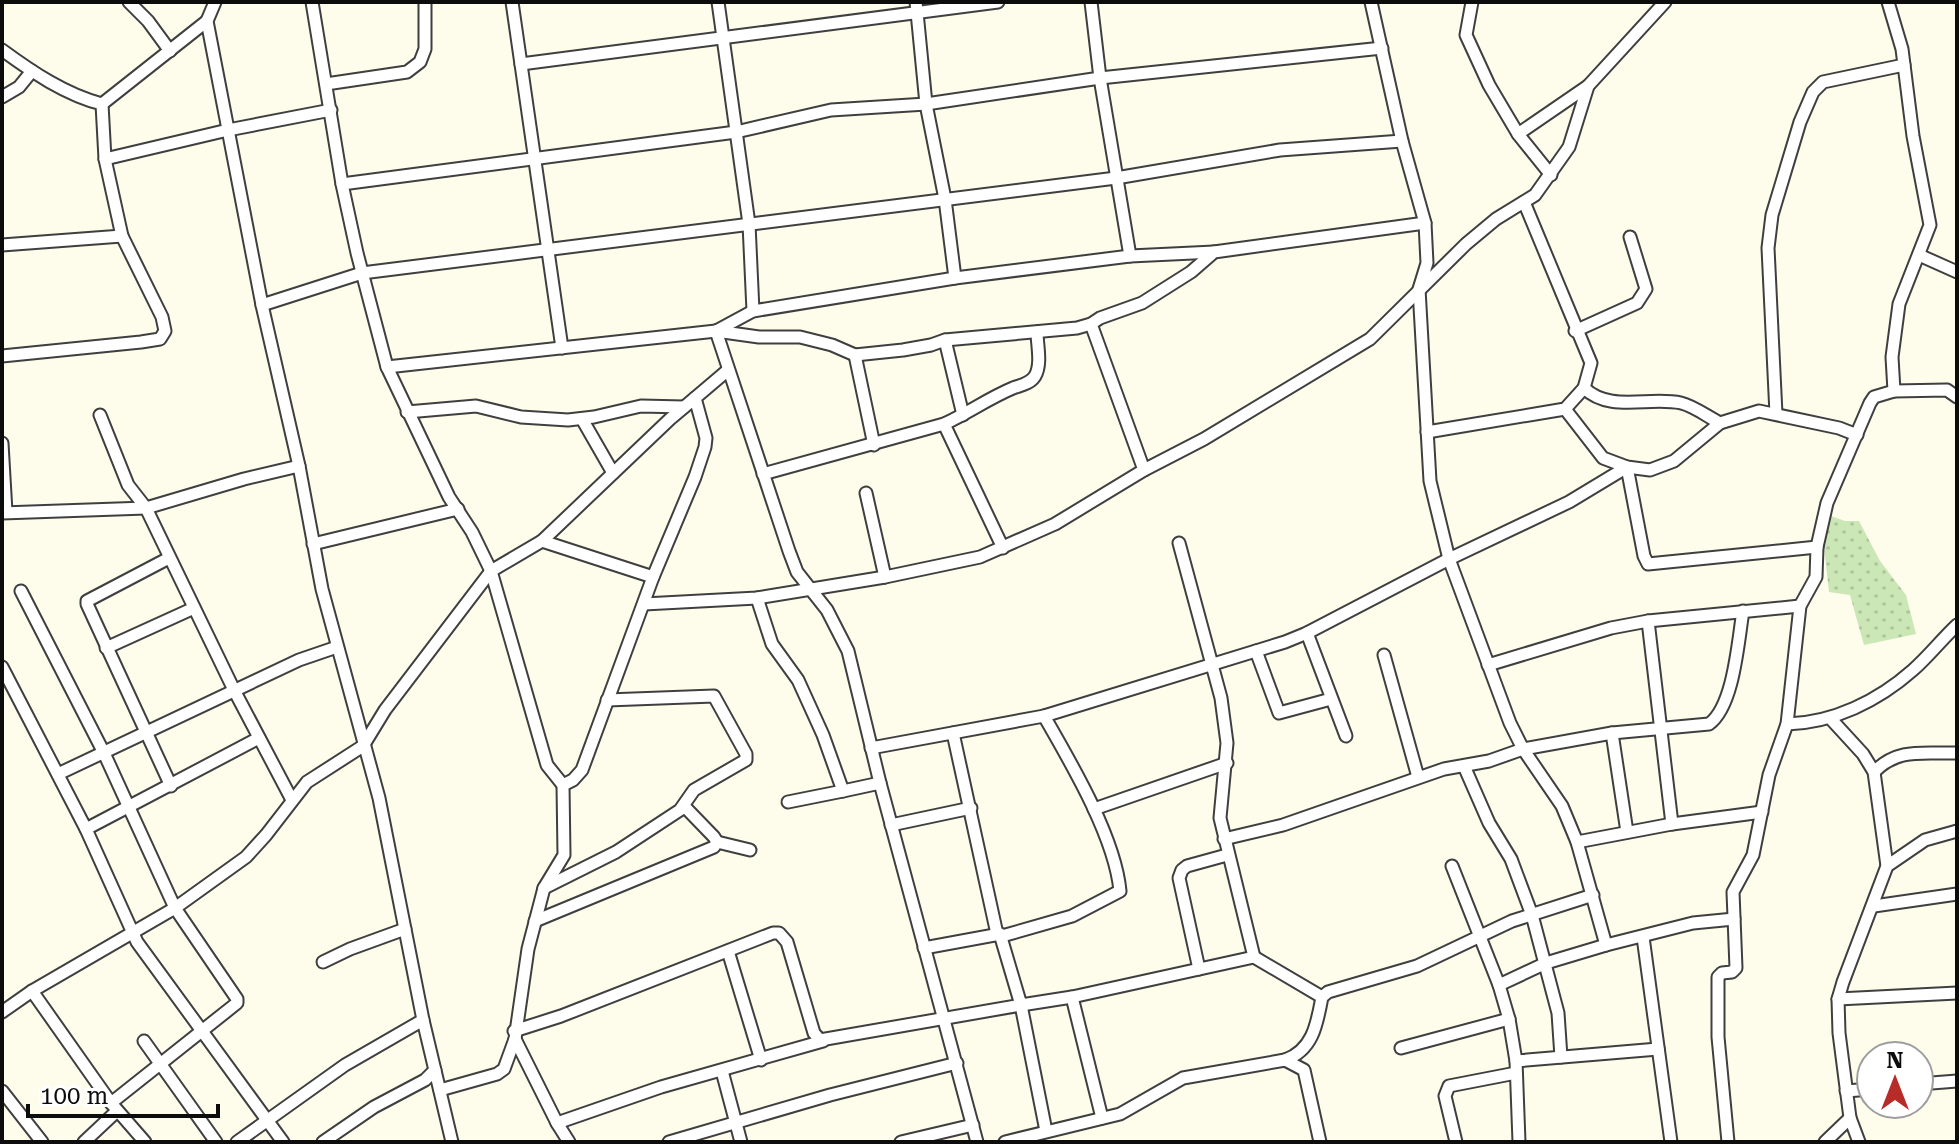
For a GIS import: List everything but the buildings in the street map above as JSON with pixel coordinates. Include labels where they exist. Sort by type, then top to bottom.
[{"type":"street","points":[[129,2],[170,51]]},
{"type":"street","points":[[102,104],[207,21],[215,2]]},
{"type":"street","points":[[312,2],[342,184],[387,367],[407,412],[491,571],[547,765],[563,785],[564,855],[544,888],[514,1035],[504,1069],[497,1074],[440,1090]]},
{"type":"street","points":[[326,84],[407,72],[420,62],[425,49],[425,2]]},
{"type":"street","points":[[512,2],[562,348]]},
{"type":"street","points":[[718,2],[749,224],[753,311]]},
{"type":"street","points":[[521,64],[723,38],[917,7],[998,2]]},
{"type":"street","points":[[1091,2],[1100,78],[1130,256]]},
{"type":"street","points":[[1371,2],[1402,141],[1425,223],[1427,263],[1419,289],[1428,469],[1449,559],[1523,749],[1550,786],[1577,842],[1606,945]]},
{"type":"street","points":[[1472,2],[1466,35],[1489,85],[1518,134],[1551,175]]},
{"type":"street","points":[[1518,134],[1588,86],[1665,2]]},
{"type":"street","points":[[1888,2],[1904,65],[1913,136],[1930,225],[1899,304],[1895,327],[1894,391]]},
{"type":"street","points":[[917,7],[926,104],[945,199],[955,278]]},
{"type":"street","points":[[207,21],[262,305],[299,466],[313,544],[337,647],[379,798],[423,1020],[452,1142]]},
{"type":"street","points":[[342,184],[736,132],[831,110],[926,104],[1100,78],[1382,48]]},
{"type":"street","points":[[2,50],[32,71],[83,99],[102,104]]},
{"type":"street","points":[[1776,414],[1768,248],[1772,215],[1800,122],[1813,92],[1823,82],[1904,65]]},
{"type":"street","points":[[2,97],[19,87],[32,71]]},
{"type":"street","points":[[644,604],[757,598],[885,577],[980,557],[1055,524],[1370,339],[1466,244],[1535,195],[1569,147],[1588,86]]},
{"type":"street","points":[[2,356],[116,346],[160,339],[165,331],[162,317],[122,236],[105,159],[102,104]]},
{"type":"street","points":[[105,159],[331,110]]},
{"type":"street","points":[[262,305],[362,273],[1116,178],[1280,150],[1402,141]]},
{"type":"street","points":[[1427,432],[1565,409],[1584,388],[1591,363],[1575,331],[1524,202]]},
{"type":"street","points":[[716,331],[753,311],[955,278],[1130,256],[1214,252],[1425,223]]},
{"type":"street","points":[[2,245],[122,236]]},
{"type":"street","points":[[1575,331],[1637,303],[1646,289],[1630,237]]},
{"type":"street","points":[[387,367],[716,331],[759,337],[800,337],[855,355],[903,350],[945,340],[1077,328],[1142,303],[1191,272],[1214,252]]},
{"type":"street","points":[[1919,255],[1957,272]]},
{"type":"street","points":[[1091,324],[1144,470]]},
{"type":"street","points":[[716,331],[797,572],[827,610],[848,651],[891,825],[977,1142]]},
{"type":"street","points":[[763,474],[944,424],[994,396],[1032,381],[1038,372],[1037,332]]},
{"type":"street","points":[[945,340],[963,415]]},
{"type":"street","points":[[855,355],[874,445]]},
{"type":"street","points":[[2,1012],[32,991],[175,908],[246,857],[292,800],[321,771],[363,746],[385,710],[491,571],[542,541],[684,407],[728,370]]},
{"type":"street","points":[[1584,388],[1595,398],[1614,401],[1682,403],[1720,423]]},
{"type":"street","points":[[1728,1142],[1718,1037],[1718,977],[1736,968],[1733,892],[1753,855],[1769,775],[1787,724],[1800,606],[1816,577],[1817,547],[1827,503],[1874,397],[1894,391],[1947,390],[1957,397]]},
{"type":"street","points":[[563,785],[582,770],[653,577],[695,477],[706,438],[695,398]]},
{"type":"street","points":[[407,412],[476,406],[521,417],[582,419],[641,406],[684,407]]},
{"type":"street","points":[[1565,409],[1603,458],[1627,467],[1650,470],[1674,461],[1720,423],[1759,411],[1839,428],[1857,435]]},
{"type":"street","points":[[100,415],[128,485],[146,508],[234,690],[292,800]]},
{"type":"street","points":[[582,419],[613,473]]},
{"type":"street","points":[[944,424],[1003,548]]},
{"type":"street","points":[[2,443],[4,513],[146,508],[299,466]]},
{"type":"street","points":[[1627,467],[1648,564],[1817,547]]},
{"type":"street","points":[[871,748],[1044,716],[1307,633],[1449,559],[1569,502],[1627,467]]},
{"type":"street","points":[[866,493],[885,577]]},
{"type":"street","points":[[313,544],[458,509]]},
{"type":"street","points":[[542,541],[653,577]]},
{"type":"street","points":[[1179,543],[1213,665],[1227,743],[1220,818],[1254,957]]},
{"type":"street","points":[[169,558],[87,601],[87,608],[171,786]]},
{"type":"street","points":[[21,591],[104,753],[175,908],[237,999],[237,1003],[160,1063],[114,1107],[84,1142]]},
{"type":"street","points":[[757,598],[772,644],[798,680],[823,735],[843,791]]},
{"type":"street","points":[[1488,665],[1611,628],[1648,621],[1800,606]]},
{"type":"street","points":[[106,648],[194,608]]},
{"type":"street","points":[[1224,839],[1293,821],[1418,777],[1523,749],[1612,733],[1709,724],[1722,711],[1735,662],[1743,611]]},
{"type":"street","points":[[1648,621],[1672,824]]},
{"type":"street","points":[[1787,724],[1830,718],[1876,696],[1912,672],[1957,625]]},
{"type":"street","points":[[1307,633],[1346,736]]},
{"type":"street","points":[[58,774],[299,660],[337,647]]},
{"type":"street","points":[[1256,651],[1279,713],[1331,699]]},
{"type":"street","points":[[1384,655],[1418,777]]},
{"type":"street","points":[[2,667],[86,829],[146,957],[231,1067],[283,1142]]},
{"type":"street","points":[[544,888],[616,852],[684,806],[694,790],[746,760],[746,754],[714,696],[607,700]]},
{"type":"street","points":[[924,948],[1000,935],[1072,916],[1120,891],[1117,873],[1094,809],[1044,716]]},
{"type":"street","points":[[1830,718],[1863,754],[1874,772],[1887,866],[1838,999],[1846,1091],[1850,1118],[1859,1142]]},
{"type":"street","points":[[953,733],[1000,935],[1021,1005],[1046,1131]]},
{"type":"street","points":[[1612,733],[1627,832]]},
{"type":"street","points":[[86,829],[259,738]]},
{"type":"street","points":[[1874,772],[1897,754],[1957,753]]},
{"type":"street","points":[[1094,809],[1227,763]]},
{"type":"street","points":[[1464,766],[1489,823],[1511,859],[1532,915],[1558,1013],[1561,1057]]},
{"type":"street","points":[[788,802],[880,783]]},
{"type":"street","points":[[684,806],[717,842],[750,850]]},
{"type":"street","points":[[891,825],[971,808]]},
{"type":"street","points":[[1577,842],[1672,824],[1762,812]]},
{"type":"street","points":[[1887,866],[1925,840],[1957,831]]},
{"type":"street","points":[[535,921],[714,847],[717,842]]},
{"type":"street","points":[[1199,969],[1179,878],[1187,866],[1227,855]]},
{"type":"street","points":[[1452,866],[1499,985],[1509,1019],[1516,1067],[1519,1142]]},
{"type":"street","points":[[1874,906],[1957,894]]},
{"type":"street","points":[[1005,1142],[1120,1114],[1183,1078],[1299,1055],[1317,1025],[1322,997],[1328,992],[1417,966],[1497,928],[1593,895]]},
{"type":"street","points":[[1499,985],[1546,963],[1606,945],[1693,923],[1734,919]]},
{"type":"street","points":[[323,962],[405,929]]},
{"type":"street","points":[[514,1035],[773,933],[783,936],[787,942],[814,1033],[823,1041]]},
{"type":"street","points":[[1643,937],[1671,1142]]},
{"type":"street","points":[[728,951],[761,1060]]},
{"type":"street","points":[[557,1123],[661,1087],[860,1032],[1072,997],[1254,957],[1322,997]]},
{"type":"street","points":[[32,991],[114,1107],[145,1142]]},
{"type":"street","points":[[1838,999],[1957,993]]},
{"type":"street","points":[[1072,997],[1102,1118]]},
{"type":"street","points":[[1401,1048],[1509,1019]]},
{"type":"street","points":[[237,1142],[345,1065],[423,1020]]},
{"type":"street","points":[[514,1035],[569,1142]]},
{"type":"street","points":[[144,1041],[216,1142]]},
{"type":"street","points":[[1456,1142],[1445,1096],[1449,1086],[1561,1057],[1658,1049]]},
{"type":"street","points":[[1285,1060],[1304,1070],[1320,1142]]},
{"type":"street","points":[[669,1142],[736,1121],[957,1063]]},
{"type":"street","points":[[323,1142],[374,1107],[425,1080],[435,1070]]},
{"type":"street","points":[[722,1071],[741,1142]]},
{"type":"street","points":[[1935,1083],[1957,1081]]},
{"type":"street","points":[[1846,1091],[1855,1090]]},
{"type":"street","points":[[2,1091],[42,1142]]},
{"type":"street","points":[[1825,1142],[1850,1118]]},
{"type":"street","points":[[903,1142],[973,1125]]},
{"type":"green space","points":[[1831,516],[1845,521],[1859,521],[1880,561],[1906,595],[1916,634],[1864,645],[1850,595],[1829,592],[1823,538]]}]
